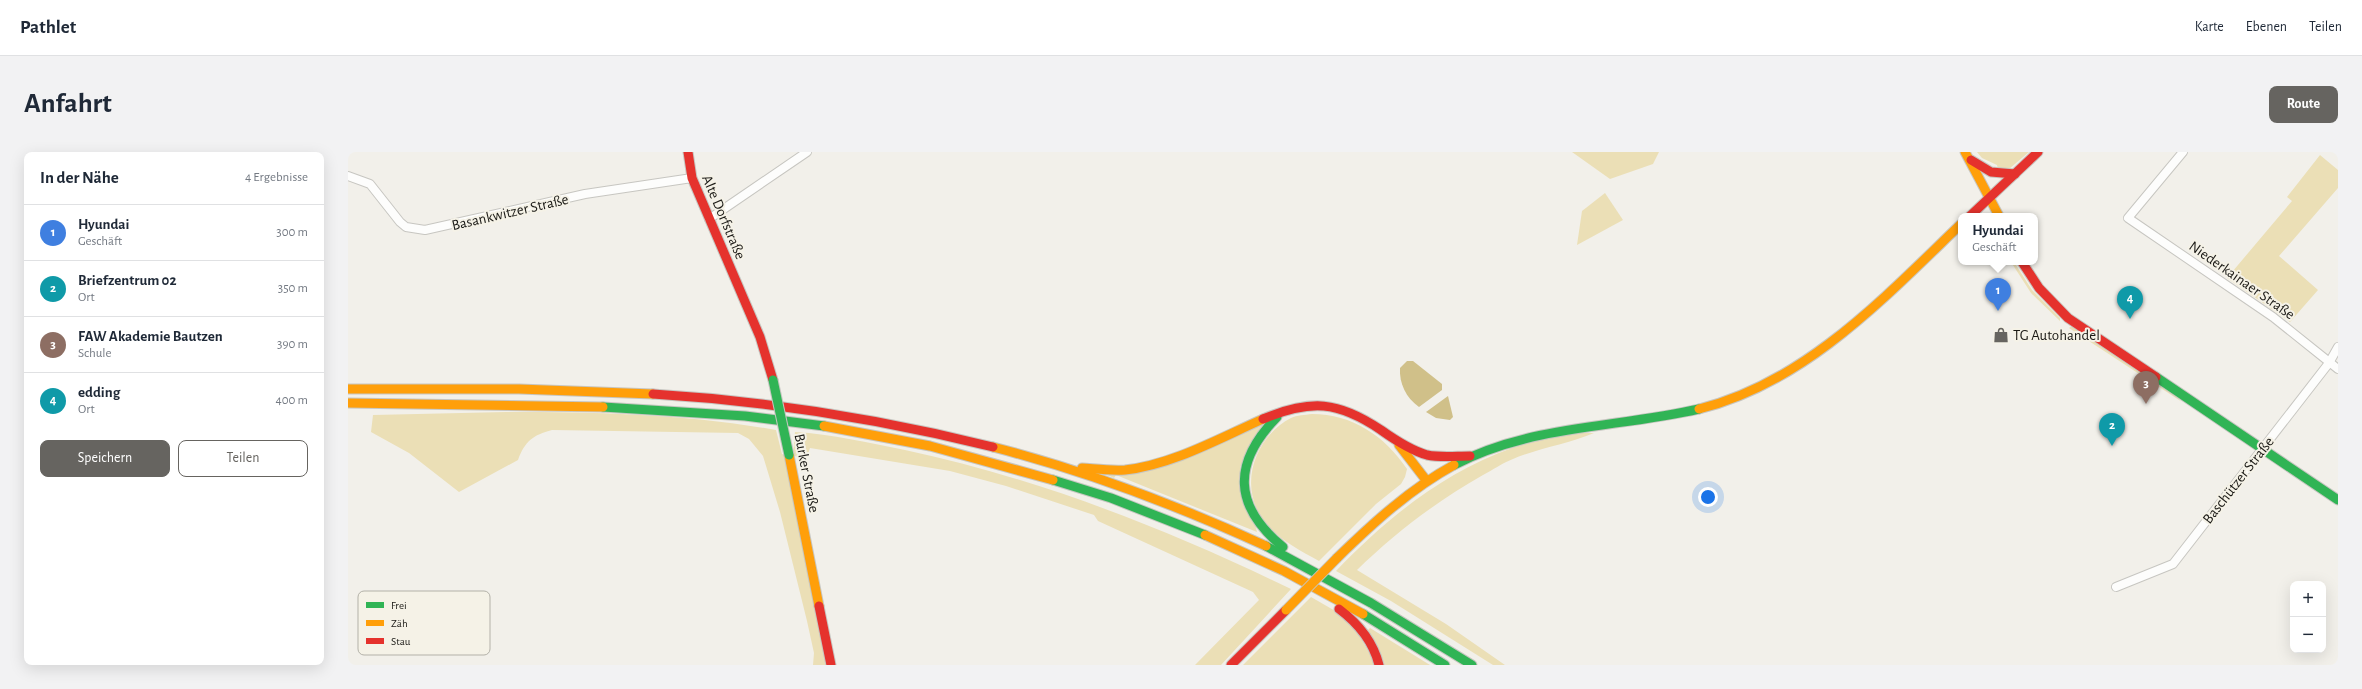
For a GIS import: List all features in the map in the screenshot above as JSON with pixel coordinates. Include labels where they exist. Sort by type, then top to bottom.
[{"type":"main road","name":"Alte Dorfstraße","points":[[688,152],[692,178],[740,290]]},
{"type":"main road","points":[[1973,213],[2038,152]]},
{"type":"main road","points":[[1966,154],[1981,168],[1994,174],[2015,174]]},
{"type":"main road","points":[[1966,154],[1997,213]]},
{"type":"main road","points":[[1231,665],[1384,512],[1426,480],[1470,456],[1506,442],[1536,434],[1681,413],[1726,400],[1770,380],[1805,359],[1843,331],[1958,227]]},
{"type":"main road","points":[[2024,265],[2039,288],[2068,318],[2338,500]]},
{"type":"main road","name":"Burker Straße","points":[[740,290],[760,337],[773,380],[831,665]]},
{"type":"main road","points":[[348,389],[508,389],[666,394],[756,402],[825,412],[923,430],[1058,466],[1141,494],[1264,545],[1326,577],[1472,665]]},
{"type":"main road","points":[[348,403],[507,404],[666,409],[748,416],[877,436],[985,460],[1095,494],[1199,534],[1294,578],[1366,616],[1445,665]]},
{"type":"main road","points":[[1058,466],[1110,471],[1141,467],[1281,413],[1310,405],[1339,407],[1359,415],[1390,436],[1423,454],[1439,457],[1470,456]]},
{"type":"main road","points":[[1281,413],[1263,431],[1251,451],[1245,474],[1246,499],[1257,523],[1269,537],[1326,577]]},
{"type":"main road","points":[[1390,436],[1418,467],[1426,480]]},
{"type":"main road","points":[[1294,578],[1359,626],[1373,647],[1379,665]]},
{"type":"street","points":[[709,219],[807,152]]},
{"type":"street","name":"Niederkainaer Straße","points":[[2183,152],[2128,218],[2273,317],[2338,369]]},
{"type":"street","name":"Basankwitzer Straße","points":[[348,176],[370,184],[400,222],[406,227],[425,230],[585,194],[692,178]]},
{"type":"street","name":"Baschützer Straße","points":[[2116,587],[2173,564],[2329,363],[2338,347]]},
{"type":"shaded area","points":[[1572,152],[1659,152],[1653,164],[1610,179]]},
{"type":"shaded area","points":[[1977,152],[2029,152],[2009,169],[1998,170],[1997,165],[1982,158]]},
{"type":"shaded area","points":[[2320,155],[2338,170],[2338,188],[2279,256],[2318,290],[2290,322],[2227,278],[2292,201],[2287,197]]},
{"type":"shaded area","points":[[1605,193],[1623,220],[1577,245],[1582,211]]},
{"type":"shaded area","points":[[2013,265],[2016,265],[2032,290],[2060,318],[2060,321],[2031,293]]},
{"type":"shaded area","points":[[2072,326],[2172,393],[2182,402],[2069,328]]},
{"type":"shaded area","points":[[1407,361],[1413,361],[1442,384],[1442,390],[1419,407],[1410,399],[1402,385],[1400,368]]},
{"type":"shaded area","points":[[1448,396],[1453,417],[1450,420],[1436,418],[1426,412]]},
{"type":"shaded area","points":[[506,412],[608,413],[675,417],[709,420],[776,430],[782,454],[788,456],[830,665],[813,665],[814,653],[807,621],[780,512],[763,456],[749,439],[738,433],[552,430],[540,434],[530,440],[518,460],[459,492],[409,453],[371,432],[373,415]]},
{"type":"shaded area","points":[[1312,414],[1341,418],[1366,429],[1388,446],[1407,469],[1401,484],[1376,504],[1319,561],[1297,549],[1283,539],[1265,522],[1257,509],[1252,494],[1251,479],[1259,450],[1267,437],[1291,418]]},
{"type":"shaded area","points":[[1266,419],[1240,467],[1257,532],[1116,475],[1114,478],[1100,472],[1124,472]]},
{"type":"shaded area","points":[[795,432],[837,437],[905,450],[955,462],[1054,491],[1150,526],[1291,589],[1221,665],[1195,665],[1259,600],[1253,592],[1098,521],[1094,515],[1006,486],[950,471],[810,448],[807,457],[793,456]]},
{"type":"shaded area","points":[[1577,433],[1594,433],[1505,462],[1466,485],[1417,518],[1371,556],[1357,570],[1446,624],[1505,665],[1493,665],[1391,601],[1336,571],[1375,533],[1416,499],[1462,470],[1486,458],[1512,448],[1536,441]]},
{"type":"shaded area","points":[[1311,597],[1337,612],[1354,626],[1376,665],[1243,665]]},
{"type":"shaded area","points":[[1370,628],[1430,665],[1383,665],[1368,630]]},
{"type":"traffic: fast","points":[[2156,377],[2338,500]]},
{"type":"traffic: fast","points":[[773,380],[789,455]]},
{"type":"traffic: fast","points":[[603,407],[745,416],[824,426]]},
{"type":"traffic: fast","points":[[1454,465],[1483,452],[1513,442],[1543,435],[1699,409]]},
{"type":"traffic: fast","points":[[1277,417],[1262,434],[1252,451],[1246,468],[1244,484],[1247,500],[1255,516],[1267,532],[1283,547]]},
{"type":"traffic: fast","points":[[1053,480],[1111,498],[1205,535]]},
{"type":"traffic: fast","points":[[1266,546],[1371,603],[1472,665]]},
{"type":"traffic: fast","points":[[1363,614],[1445,665]]},
{"type":"traffic: slow","points":[[1965,152],[1997,213]]},
{"type":"traffic: slow","points":[[1699,409],[1738,397],[1774,379],[1808,358],[1873,308],[1958,227]]},
{"type":"traffic: slow","points":[[348,389],[519,389],[653,394]]},
{"type":"traffic: slow","points":[[348,403],[603,407]]},
{"type":"traffic: slow","points":[[1082,468],[1125,470],[1160,463],[1196,450],[1263,419]]},
{"type":"traffic: slow","points":[[824,426],[930,446],[1053,480]]},
{"type":"traffic: slow","points":[[1399,445],[1426,480]]},
{"type":"traffic: slow","points":[[993,447],[1063,467],[1132,490],[1200,517],[1266,546]]},
{"type":"traffic: slow","points":[[789,455],[819,606]]},
{"type":"traffic: slow","points":[[1337,558],[1392,507],[1438,474],[1454,465]]},
{"type":"traffic: slow","points":[[1205,535],[1284,571],[1363,614]]},
{"type":"traffic: slow","points":[[1286,610],[1337,558]]},
{"type":"traffic: jam","points":[[688,152],[692,178],[760,337],[773,380]]},
{"type":"traffic: jam","points":[[1973,213],[2038,152]]},
{"type":"traffic: jam","points":[[1971,160],[1991,172],[2015,174]]},
{"type":"traffic: jam","points":[[2024,265],[2039,288],[2068,318],[2156,377]]},
{"type":"traffic: jam","points":[[653,394],[782,406],[909,428],[993,447]]},
{"type":"traffic: jam","points":[[1263,419],[1296,408],[1324,406],[1351,413],[1366,420],[1403,444],[1421,453],[1448,457],[1470,456]]},
{"type":"traffic: jam","points":[[819,606],[831,665]]},
{"type":"traffic: jam","points":[[1339,609],[1359,627],[1373,648],[1379,665]]},
{"type":"traffic: jam","points":[[1231,665],[1286,610]]},
{"type":"place","name":"Hyundai","points":[[1998,311]]},
{"type":"place","name":"edding","points":[[2130,319]]},
{"type":"place","name":"TG Autohandel","points":[[2001,335]]},
{"type":"place","name":"FAW Akademie Bautzen","points":[[2146,404]]},
{"type":"place","name":"Briefzentrum 02","points":[[2112,446]]}]
